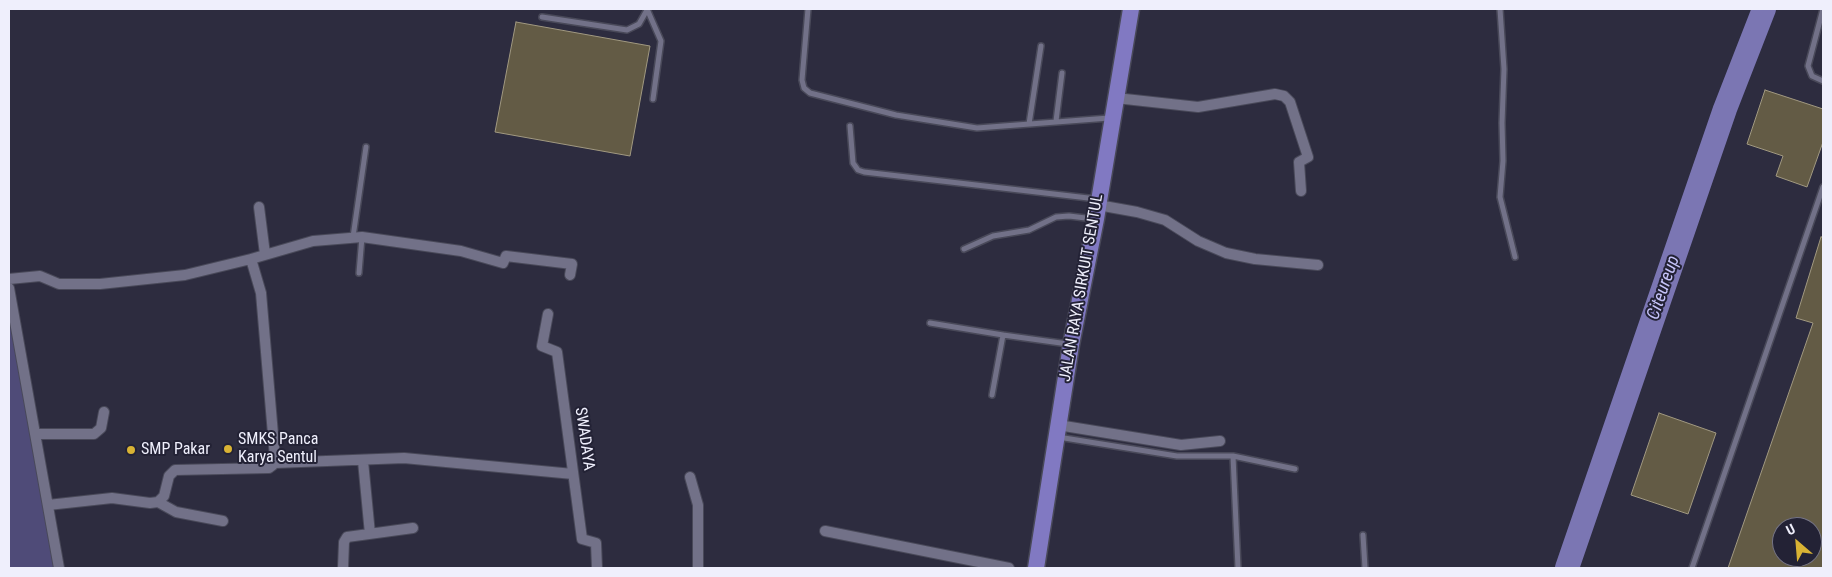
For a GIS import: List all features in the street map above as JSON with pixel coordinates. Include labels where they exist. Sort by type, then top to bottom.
[{"type":"main road","name":"JALAN RAYA SIRKUIT SENTUL","points":[[1036,568],[1071,345],[1098,208],[1131,9]]},
{"type":"street","points":[[1116,98],[1188,107],[1234,102],[1275,94],[1284,96],[1290,102],[1308,157],[1299,162],[1300,190]]},
{"type":"street","points":[[259,206],[265,254]]},
{"type":"street","points":[[1098,208],[1137,212],[1165,220],[1198,241],[1226,253],[1256,259],[1318,265]]},
{"type":"street","points":[[9,279],[40,276],[59,284],[100,284],[184,275],[251,259],[313,241],[358,237],[461,251],[503,263],[506,256],[572,264],[570,275]]},
{"type":"street","points":[[251,259],[261,293],[275,463]]},
{"type":"street","points":[[9,288],[59,568]]},
{"type":"street","name":"SWADAYA","points":[[548,314],[542,346],[557,352],[582,539],[596,543],[597,568]]},
{"type":"street","points":[[36,434],[94,434],[102,428],[104,412]]},
{"type":"street","points":[[1057,431],[1182,445],[1220,441]]},
{"type":"street","points":[[48,505],[99,498],[112,498],[145,504],[158,502],[164,496],[169,476],[175,470],[269,468],[275,463],[404,458],[573,474]]},
{"type":"street","points":[[363,461],[370,534]]},
{"type":"street","points":[[690,477],[698,505],[698,568]]},
{"type":"street","points":[[158,502],[176,512],[223,521]]},
{"type":"street","points":[[342,568],[345,539],[354,535],[412,528]]},
{"type":"street","points":[[825,531],[1009,568]]},
{"type":"lane","points":[[542,17],[627,30],[637,26],[647,9]]},
{"type":"lane","points":[[647,9],[661,38],[662,46],[653,99]]},
{"type":"lane","points":[[808,9],[802,80],[804,88],[810,93],[896,115],[978,128],[1113,118]]},
{"type":"lane","points":[[1500,9],[1504,69],[1503,161],[1500,197],[1515,256]]},
{"type":"lane","points":[[1823,9],[1808,68],[1812,76],[1823,81]]},
{"type":"lane","points":[[1030,124],[1041,46]]},
{"type":"lane","points":[[1056,121],[1062,73]]},
{"type":"lane","points":[[850,126],[853,163],[858,170],[864,172],[1098,208]]},
{"type":"lane","points":[[359,273],[358,237],[366,147]]},
{"type":"lane","points":[[1692,568],[1823,186]]},
{"type":"lane","points":[[964,249],[993,236],[1029,230],[1056,217],[1068,216],[1098,208]]},
{"type":"lane","points":[[930,323],[1071,345]]},
{"type":"lane","points":[[992,395],[1003,335]]},
{"type":"lane","points":[[1057,431],[1177,456],[1233,456],[1295,469]]},
{"type":"lane","points":[[1233,456],[1238,568]]},
{"type":"lane","points":[[1363,535],[1365,568]]},
{"type":"shaded area","points":[[9,288],[59,568],[9,568]]},
{"type":"building","points":[[516,22],[650,46],[630,156],[495,132]]},
{"type":"building","points":[[1765,90],[1823,109],[1823,142],[1807,187],[1776,176],[1783,156],[1747,144]]},
{"type":"building","points":[[1821,237],[1823,237],[1823,568],[1728,568],[1813,323],[1796,318]]},
{"type":"building","points":[[1659,413],[1716,433],[1688,514],[1631,495]]},
{"type":"waterway","name":"Citeureup","points":[[1567,568],[1725,109],[1764,9]]},
{"type":"place","name":"SMKS Panca Karya Sentul","points":[[228,449]]},
{"type":"place","name":"SMP Pakar","points":[[131,450]]}]
